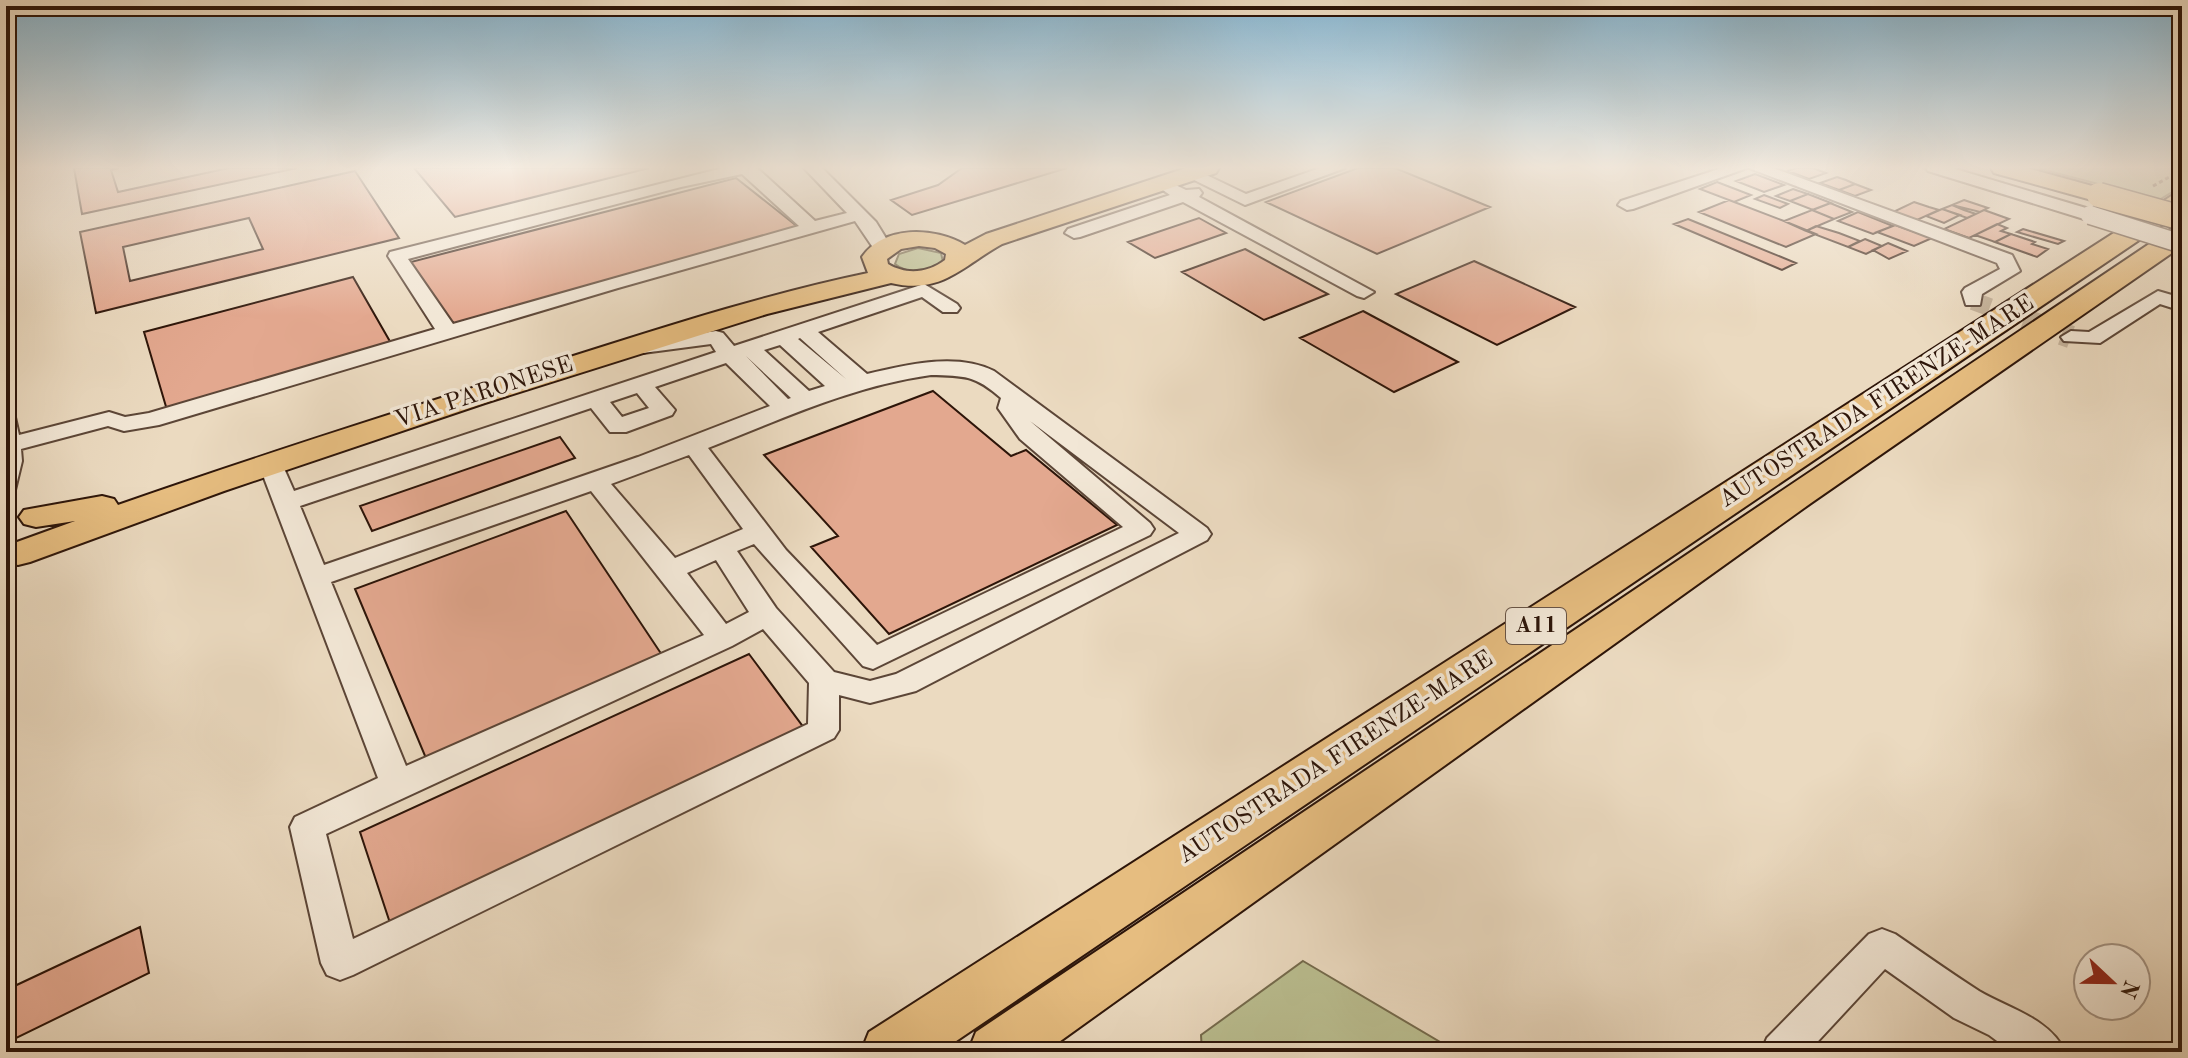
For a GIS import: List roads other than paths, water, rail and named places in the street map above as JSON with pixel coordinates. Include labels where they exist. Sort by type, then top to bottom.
[{"type":"highway","name":"AUTOSTRADA FIRENZE-MARE","points":[[890,1052],[2156,217]]},
{"type":"highway","name":"AUTOSTRADA FIRENZE-MARE","points":[[997,1052],[1798,495],[2182,234]]},
{"type":"main road","name":"VIA PARONESE","points":[[950,249],[983,232],[1042,217]]},
{"type":"main road","name":"VIA PARONESE","points":[[12,558],[174,495],[270,462],[786,299],[882,262],[907,240],[950,249],[994,239],[1058,217]]},
{"type":"main road","name":"VIA PARONESE","points":[[882,262],[915,279],[951,269],[950,249]]},
{"type":"main road","name":"VIA PARONESE","points":[[21,513],[174,495]]},
{"type":"main road","points":[[12,558],[37,533],[39,524],[21,513]]},
{"type":"street","points":[[447,331],[397,256],[544,217]]},
{"type":"street","points":[[796,217],[807,229]]},
{"type":"street","points":[[861,217],[907,240]]},
{"type":"street","points":[[1074,233],[1109,217]]},
{"type":"street","points":[[1253,217],[1364,292]]},
{"type":"street","points":[[1892,217],[2005,259],[2010,271],[1972,292],[1973,301]]},
{"type":"street","points":[[2131,217],[2182,244]]},
{"type":"street","points":[[6,418],[8,464],[109,419],[124,424],[151,420],[447,331],[807,229],[864,220]]},
{"type":"street","points":[[864,220],[882,262]]},
{"type":"street","points":[[287,502],[924,290],[950,308]]},
{"type":"street","points":[[2071,337],[2093,339],[2158,297],[2182,305]]},
{"type":"street","points":[[786,299],[772,317],[851,384]]},
{"type":"street","points":[[622,350],[716,337],[738,351],[795,404]]},
{"type":"street","points":[[316,578],[694,445],[851,384],[918,371],[970,369],[992,379],[1198,534],[905,683],[870,692],[824,680],[766,615],[722,549]]},
{"type":"street","points":[[595,398],[618,427],[664,410],[640,383]]},
{"type":"street","points":[[694,445],[777,556],[873,659],[1141,529],[1028,434],[1009,408],[1013,397]]},
{"type":"street","points":[[270,462],[397,784]]},
{"type":"street","points":[[594,479],[670,570],[722,639]]},
{"type":"street","points":[[670,570],[761,531]]},
{"type":"street","points":[[766,615],[722,639],[307,827],[340,963],[823,730],[824,680]]},
{"type":"street","points":[[1781,1052],[1882,946],[1968,1005],[2003,1022],[2045,1052]]},
{"type":"tunnel","points":[[1973,301],[2036,324]]},
{"type":"tunnel","points":[[2030,322],[2071,337]]}]
